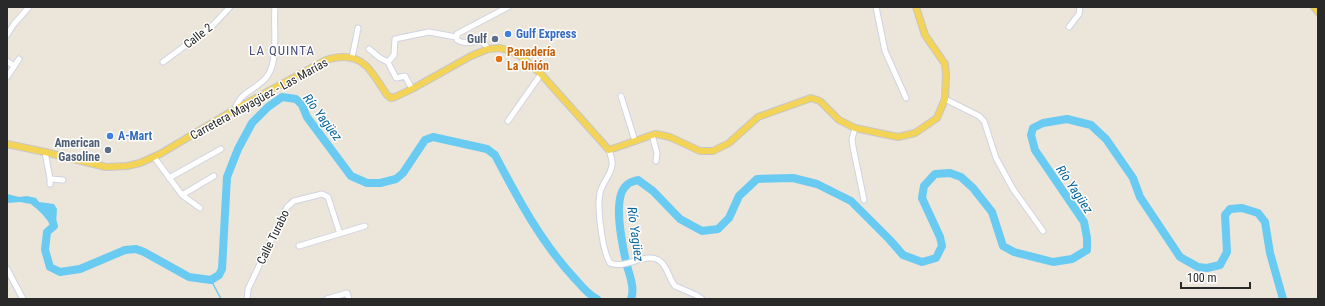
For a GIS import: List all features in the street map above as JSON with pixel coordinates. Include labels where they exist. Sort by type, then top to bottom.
[{"type":"main road","points":[[352,58],[365,65],[387,95],[391,98],[412,89],[449,67],[488,49],[500,48],[511,51],[523,58],[541,74],[609,150],[652,135],[662,135],[670,137],[700,151],[713,151],[729,143],[758,117],[811,98],[820,101],[839,120],[855,128],[898,137],[915,133],[937,118],[945,99],[945,64],[925,35],[916,7]]},
{"type":"main road","points":[[1314,7],[1318,12]]},
{"type":"main road","name":"Carretera Mayagüez - Las Marías","points":[[7,144],[106,168],[127,166],[154,157],[234,110],[326,60],[338,57],[352,58]]},
{"type":"street","points":[[7,35],[14,24],[29,7]]},
{"type":"street","name":"Calle 2","points":[[163,62],[213,25],[230,7]]},
{"type":"street","points":[[234,110],[242,96],[256,88],[268,75],[271,69],[275,36],[275,7]]},
{"type":"street","points":[[456,38],[460,31],[508,7]]},
{"type":"street","points":[[876,7],[885,52],[906,98]]},
{"type":"street","points":[[1069,27],[1079,14],[1080,7]]},
{"type":"street","points":[[352,58],[358,28]]},
{"type":"street","points":[[388,62],[394,55],[394,39],[429,32],[456,38],[463,44],[481,41],[488,49]]},
{"type":"street","points":[[369,49],[380,58],[388,62],[396,78],[405,76],[412,89]]},
{"type":"street","points":[[7,77],[19,58]]},
{"type":"street","points":[[7,61],[14,66]]},
{"type":"street","points":[[508,121],[541,74]]},
{"type":"street","points":[[621,96],[635,141]]},
{"type":"street","points":[[945,99],[979,116],[984,121],[989,138],[1012,189],[1042,231]]},
{"type":"street","points":[[855,128],[852,139],[864,200]]},
{"type":"street","points":[[652,135],[657,153],[656,161]]},
{"type":"street","points":[[169,178],[221,149]]},
{"type":"street","points":[[609,150],[613,164],[600,193],[600,209],[604,246],[607,258],[610,262],[619,265],[651,258],[657,259],[664,265],[675,286],[702,299]]},
{"type":"street","points":[[44,152],[50,182],[64,180]]},
{"type":"street","points":[[154,157],[182,195],[200,208]]},
{"type":"street","points":[[182,195],[214,176]]},
{"type":"street","name":"Calle Turabo","points":[[247,299],[248,289],[287,206],[294,201],[322,194],[328,197],[340,234]]},
{"type":"street","points":[[299,246],[365,226]]},
{"type":"street","points":[[7,269],[23,299]]},
{"type":"street","points":[[327,299],[348,296]]},
{"type":"water","points":[[7,194],[19,197],[27,196],[36,198],[39,202],[54,204],[57,209],[56,225],[52,225],[31,204],[20,202],[7,203]]},
{"type":"waterway","name":"Río Yagüez","points":[[51,217],[54,226],[47,232],[45,250],[50,267],[60,272],[80,269],[125,250],[136,249],[189,277],[211,280],[219,275],[222,269],[227,177],[238,149],[252,123],[268,107],[282,97],[296,99],[302,105],[307,117],[351,176],[367,183],[380,183],[396,179],[403,173],[425,140],[433,137],[487,149],[495,155],[532,221],[553,252],[564,267],[584,289],[597,299]]},
{"type":"waterway","name":"Río Yagüez","points":[[631,299],[631,278],[623,247],[619,211],[622,191],[629,183],[638,180],[653,191],[680,219],[702,231],[718,229],[729,218],[739,196],[757,179],[793,178],[817,184],[851,201],[903,255],[922,262],[936,258],[942,246],[940,237],[922,198],[924,186],[935,174],[950,173],[961,177],[973,188],[992,212],[1003,246],[1014,252],[1053,262],[1072,259],[1087,250],[1087,238],[1084,222],[1035,150],[1031,135],[1033,128],[1043,123],[1067,119],[1091,125],[1106,139],[1133,178],[1140,197],[1180,257],[1198,267],[1207,268],[1220,265],[1227,252],[1225,215],[1230,209],[1242,208],[1258,213],[1265,222],[1270,253],[1283,299]]},
{"type":"waterway","points":[[211,280],[221,299]]},
{"type":"place","name":"Gulf Express","points":[[508,34]]},
{"type":"place","name":"Gulf","points":[[495,39]]},
{"type":"place","name":"Panadería La Unión","points":[[499,59]]},
{"type":"place","name":"A-Mart","points":[[110,136]]},
{"type":"place","name":"American Gasoline","points":[[108,150]]},
{"type":"district","name":"LA QUINTA","points":[[282,50]]}]
